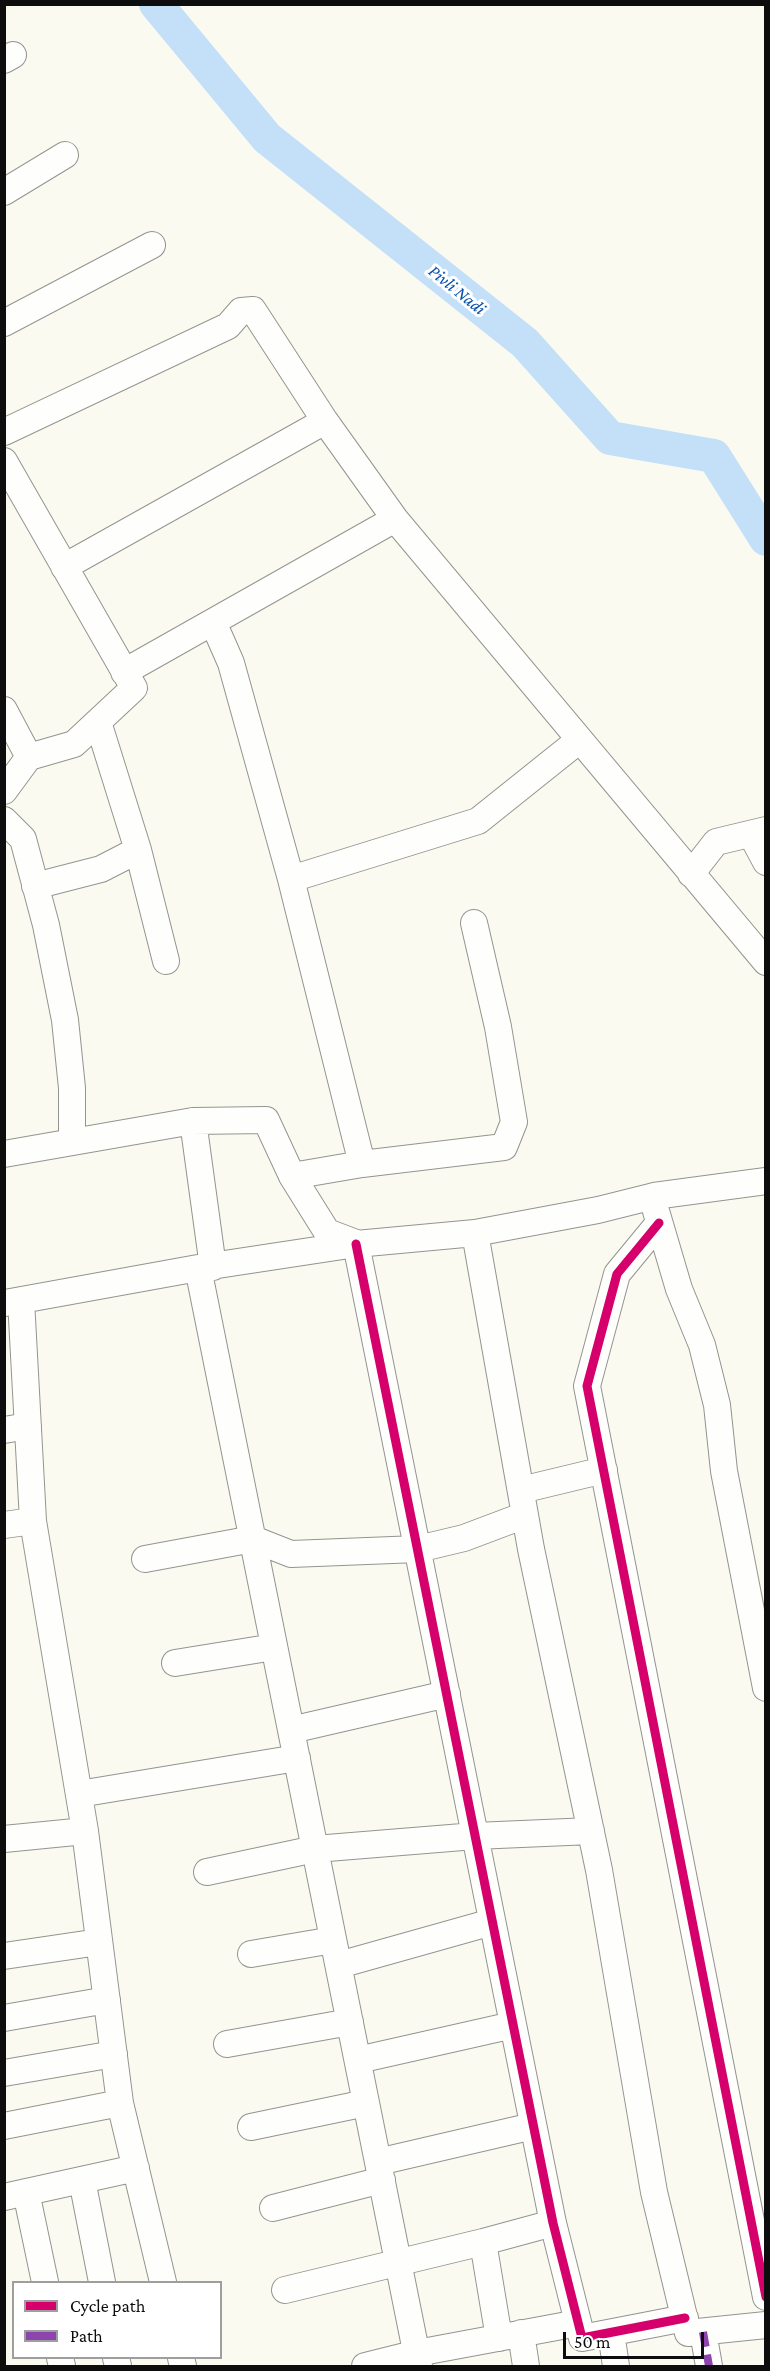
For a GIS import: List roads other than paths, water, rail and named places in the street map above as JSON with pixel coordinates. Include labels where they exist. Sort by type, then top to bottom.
[{"type":"street","points":[[4,192],[65,155]]},
{"type":"street","points":[[4,323],[153,245]]},
{"type":"street","points":[[4,432],[228,326],[242,311],[253,310],[324,421],[395,519],[578,741],[765,962]]},
{"type":"street","points":[[64,567],[324,421]]},
{"type":"street","points":[[4,461],[134,688],[74,744],[29,757],[4,791]]},
{"type":"street","points":[[124,672],[395,519]]},
{"type":"street","points":[[213,622],[231,663],[291,879],[362,1164]]},
{"type":"street","points":[[4,710],[29,757]]},
{"type":"street","points":[[98,722],[138,850],[166,961]]},
{"type":"street","points":[[291,879],[478,820],[578,741]]},
{"type":"street","points":[[4,820],[23,839],[46,925],[64,1020],[72,1088],[72,1142]]},
{"type":"street","points":[[691,874],[716,842],[758,832],[765,862]]},
{"type":"street","points":[[36,886],[100,869],[138,850]]},
{"type":"street","points":[[292,1176],[362,1164],[504,1147],[514,1122],[498,1027],[474,923]]},
{"type":"street","points":[[4,1154],[193,1121],[266,1120],[292,1176],[327,1232],[356,1244]]},
{"type":"street","points":[[193,1121],[205,1267],[253,1539],[418,2360]]},
{"type":"street","points":[[163,2281],[120,2103],[85,1831],[16,1428],[13,1301],[205,1267],[356,1244],[475,1233],[598,1210],[654,1196],[765,1182]]},
{"type":"street","points":[[654,1196],[659,1223],[679,1289],[702,1344],[715,1395],[724,1472],[758,1609],[765,1688]]},
{"type":"street","points":[[659,1223],[617,1274],[587,1386],[765,2298]]},
{"type":"street","points":[[475,1233],[525,1513],[591,1831],[654,2192],[709,2367]]},
{"type":"street","points":[[356,1244],[553,2223],[582,2337],[694,2325],[765,2325]]},
{"type":"street","points":[[145,1559],[253,1539],[291,1554],[419,1557],[525,1513],[604,1470]]},
{"type":"street","points":[[4,1525],[33,1521]]},
{"type":"street","points":[[175,1663],[274,1647]]},
{"type":"street","points":[[291,1730],[447,1694]]},
{"type":"street","points":[[79,1794],[297,1758]]},
{"type":"street","points":[[4,1839],[85,1831]]},
{"type":"street","points":[[207,1872],[315,1850],[475,1836],[591,1831]]},
{"type":"street","points":[[251,1954],[336,1953],[492,1922]]},
{"type":"street","points":[[4,1956],[99,1942]]},
{"type":"street","points":[[4,2018],[107,2000]]},
{"type":"street","points":[[227,2044],[350,2022]]},
{"type":"street","points":[[358,2060],[513,2025]]},
{"type":"street","points":[[4,2073],[114,2054]]},
{"type":"street","points":[[4,2126],[120,2103]]},
{"type":"street","points":[[251,2127],[366,2103]]},
{"type":"street","points":[[273,2208],[380,2171],[533,2126]]},
{"type":"street","points":[[44,2281],[15,2195],[136,2168]]},
{"type":"street","points":[[81,2180],[102,2281]]},
{"type":"street","points":[[285,2290],[553,2223]]},
{"type":"street","points":[[483,2242],[510,2336],[526,2367]]},
{"type":"street","points":[[365,2367],[418,2360],[510,2336],[578,2323]]},
{"type":"street","points":[[611,2333],[616,2367]]},
{"type":"waterway","name":"Pivli Nadi","points":[[156,4],[267,138],[525,343],[610,438],[714,456],[766,539]]}]
